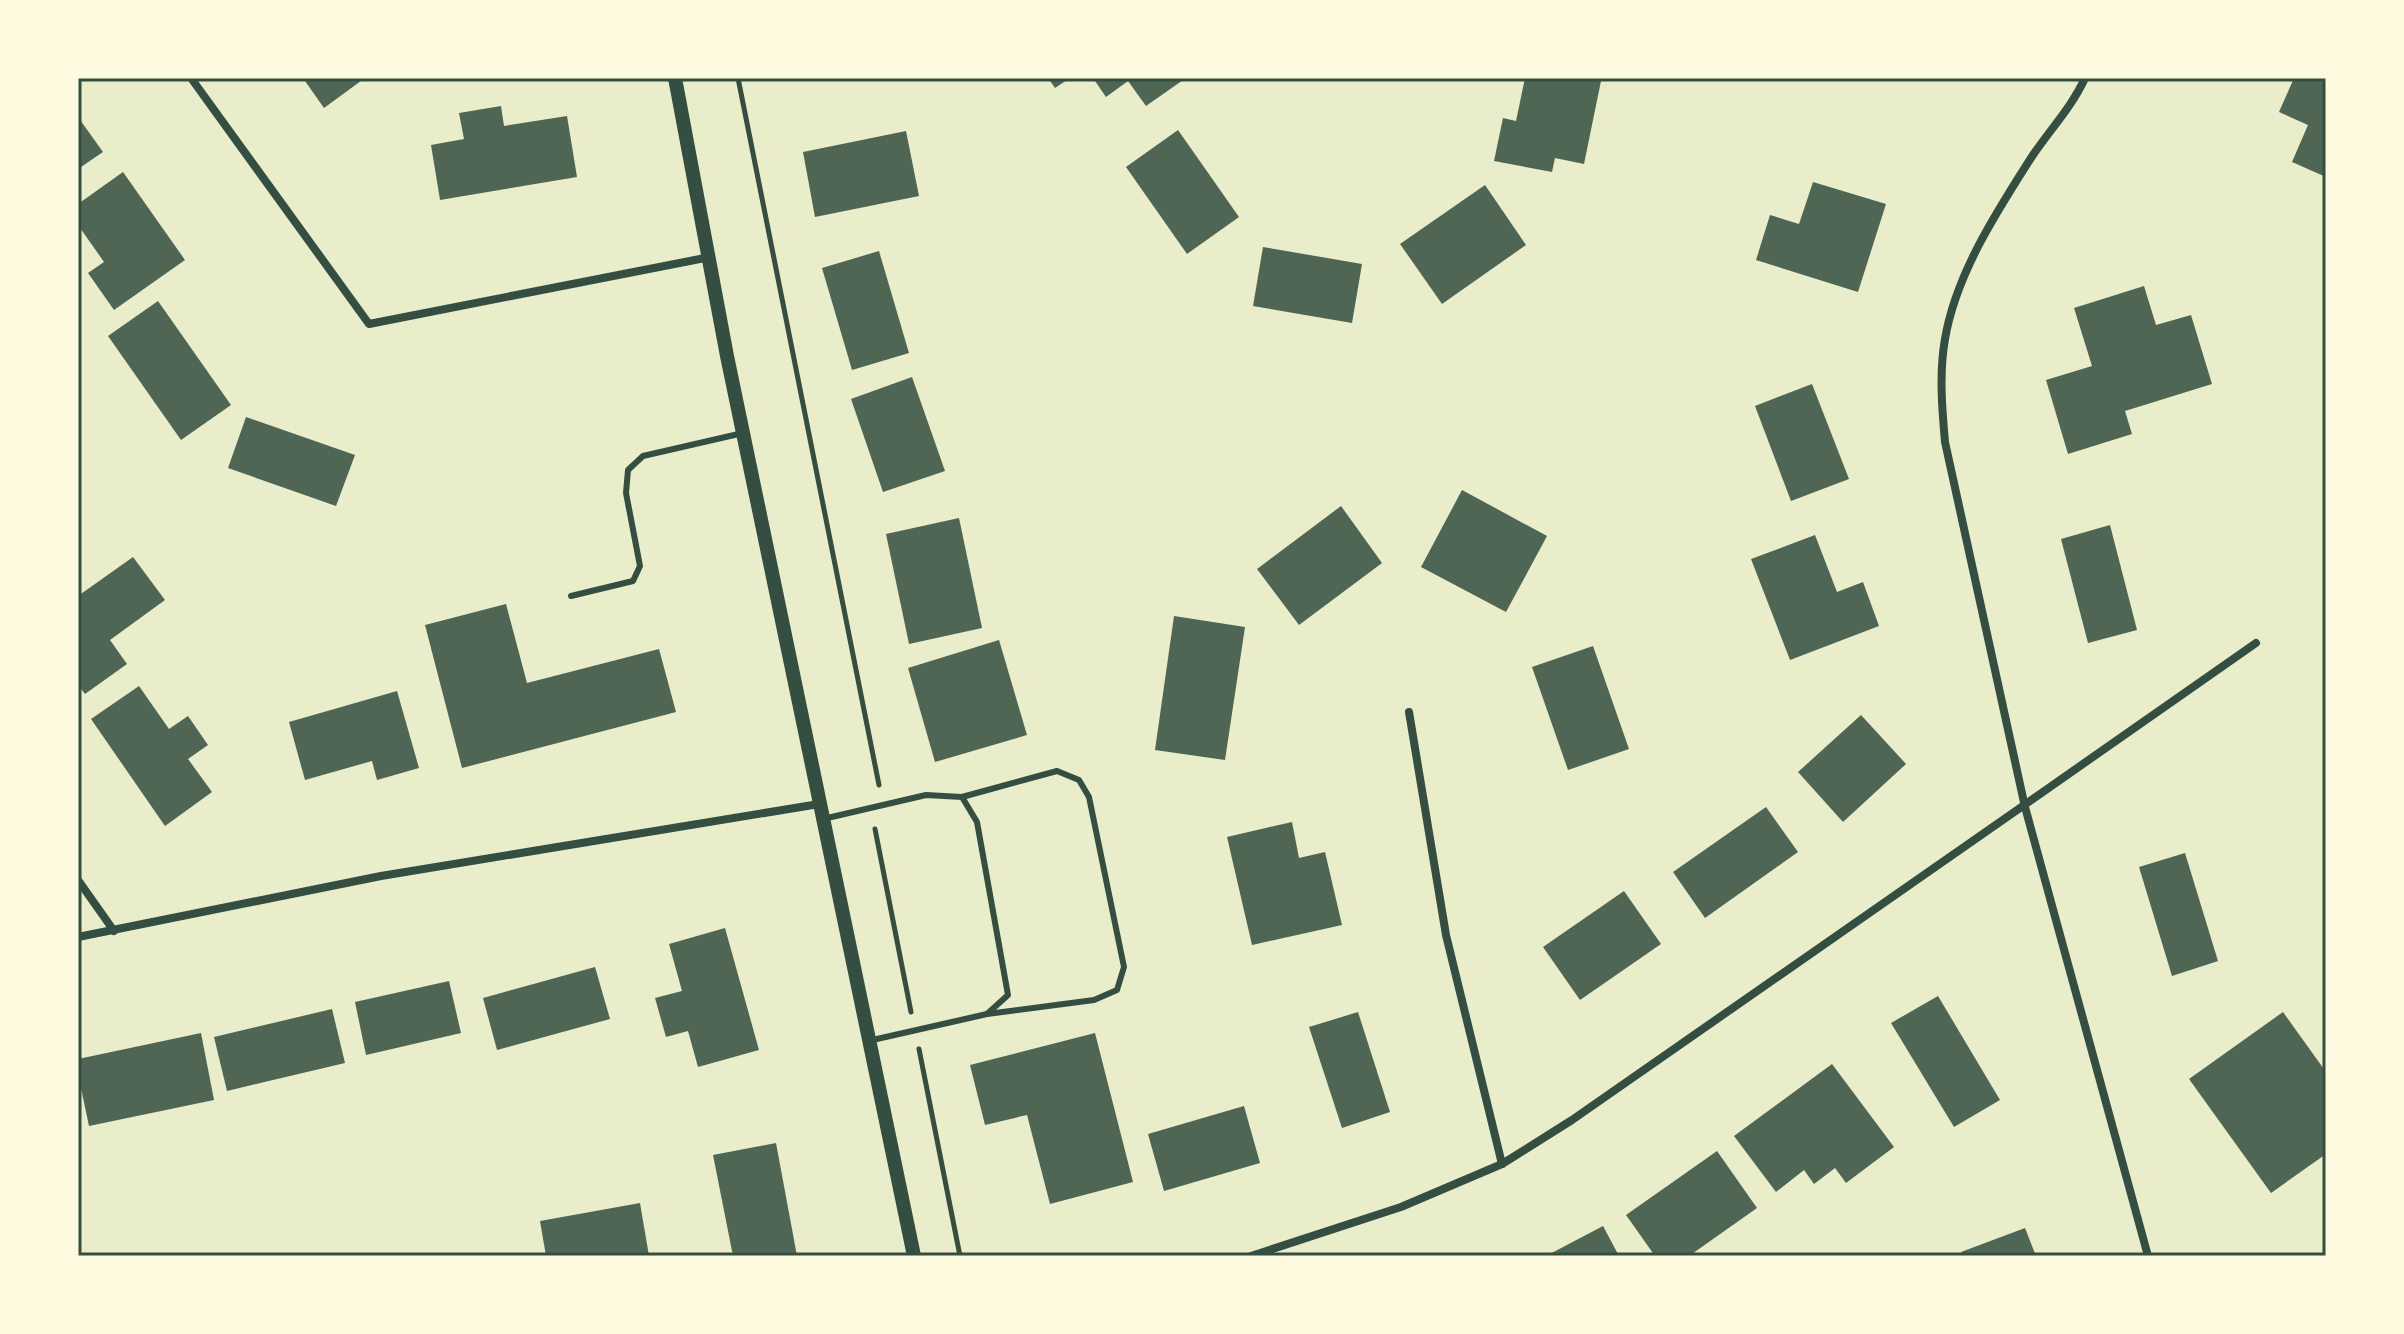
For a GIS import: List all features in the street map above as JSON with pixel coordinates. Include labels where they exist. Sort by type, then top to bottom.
[{"type":"street","points":[[191,78],[369,324],[710,257]]},
{"type":"street","points":[[675,78],[743,433],[914,1256]]},
{"type":"street","points":[[2085,78],[2031,158],[1979,245],[1950,317],[1941,393],[1945,442],[2025,807],[2148,1256]]},
{"type":"street","points":[[1251,1256],[1401,1207],[1502,1164],[1572,1120],[2025,807],[2103,748],[2256,643]]},
{"type":"street","points":[[1409,712],[1446,935],[1502,1164]]},
{"type":"street","points":[[78,937],[381,876],[820,811]]},
{"type":"street","points":[[78,880],[114,931]]},
{"type":"lane","points":[[571,596],[633,581],[640,566],[626,493],[628,470],[643,456],[743,433]]},
{"type":"lane","points":[[820,811],[871,806],[926,795],[962,797],[1057,771],[1079,780],[1089,797],[1124,967],[1117,990],[1094,1000],[987,1014],[868,1041]]},
{"type":"lane","points":[[962,797],[977,822],[1008,995],[987,1014]]},
{"type":"path","points":[[738,78],[879,784],[871,806],[960,1256]]},
{"type":"building","points":[[308,78],[365,78],[324,108],[305,81]]},
{"type":"building","points":[[1048,78],[1070,78],[1055,88]]},
{"type":"building","points":[[1093,78],[1186,78],[1146,106],[1128,81],[1106,97]]},
{"type":"building","points":[[1525,78],[1586,78],[1601,81],[1584,164],[1555,158],[1552,172],[1494,161],[1503,118],[1516,121]]},
{"type":"building","points":[[2294,78],[2326,78],[2326,177],[2292,162],[2308,125],[2279,112]]},
{"type":"building","points":[[501,106],[504,126],[567,116],[577,177],[440,200],[431,145],[464,139],[459,113]]},
{"type":"building","points":[[78,117],[103,152],[78,169]]},
{"type":"building","points":[[1178,130],[1239,217],[1187,254],[1126,167]]},
{"type":"building","points":[[906,131],[919,196],[815,217],[803,152]]},
{"type":"building","points":[[123,172],[185,260],[114,310],[88,273],[104,262],[78,225],[78,204]]},
{"type":"building","points":[[1813,182],[1886,204],[1858,292],[1756,260],[1770,215],[1799,224]]},
{"type":"building","points":[[1485,185],[1526,245],[1442,304],[1400,244]]},
{"type":"building","points":[[1263,247],[1362,264],[1352,323],[1253,306]]},
{"type":"building","points":[[879,251],[909,353],[852,370],[822,268]]},
{"type":"building","points":[[2144,286],[2156,325],[2191,315],[2212,384],[2125,411],[2132,434],[2068,454],[2046,380],[2092,366],[2074,308]]},
{"type":"building","points":[[158,301],[231,405],[181,440],[108,336]]},
{"type":"building","points":[[912,377],[945,471],[883,492],[851,399]]},
{"type":"building","points":[[1812,384],[1849,479],[1791,501],[1755,406]]},
{"type":"building","points":[[246,417],[355,455],[336,506],[228,468]]},
{"type":"building","points":[[1462,490],[1547,536],[1506,612],[1421,567]]},
{"type":"building","points":[[1341,506],[1382,563],[1299,625],[1257,569]]},
{"type":"building","points":[[959,518],[982,628],[909,644],[886,534]]},
{"type":"building","points":[[2110,525],[2137,630],[2088,643],[2061,539]]},
{"type":"building","points":[[1815,535],[1837,592],[1863,582],[1879,626],[1790,660],[1751,559]]},
{"type":"building","points":[[133,557],[165,600],[110,640],[127,664],[85,694],[78,685],[78,596]]},
{"type":"building","points":[[506,604],[527,683],[659,649],[676,712],[462,768],[425,625]]},
{"type":"building","points":[[1174,616],[1245,627],[1225,760],[1155,750]]},
{"type":"building","points":[[999,640],[1027,735],[935,762],[908,668]]},
{"type":"building","points":[[1593,646],[1629,749],[1568,770],[1532,667]]},
{"type":"building","points":[[139,686],[169,729],[188,716],[208,745],[188,759],[212,792],[165,826],[91,719]]},
{"type":"building","points":[[397,691],[419,768],[377,780],[372,761],[305,780],[289,722]]},
{"type":"building","points":[[1861,715],[1906,764],[1843,822],[1798,772]]},
{"type":"building","points":[[1766,807],[1798,852],[1705,918],[1673,872]]},
{"type":"building","points":[[1292,822],[1299,858],[1325,852],[1342,925],[1252,945],[1227,837]]},
{"type":"building","points":[[2185,853],[2218,961],[2172,976],[2139,867]]},
{"type":"building","points":[[1624,891],[1661,944],[1580,1000],[1543,947]]},
{"type":"building","points":[[725,928],[759,1050],[698,1067],[688,1031],[666,1037],[655,998],[682,991],[669,944]]},
{"type":"building","points":[[595,967],[610,1019],[497,1050],[483,998]]},
{"type":"building","points":[[449,981],[461,1033],[366,1055],[355,1002]]},
{"type":"building","points":[[1938,996],[2000,1100],[1954,1127],[1891,1023]]},
{"type":"building","points":[[332,1009],[345,1063],[227,1091],[214,1037]]},
{"type":"building","points":[[1358,1012],[1390,1112],[1342,1128],[1309,1027]]},
{"type":"building","points":[[2283,1012],[2326,1072],[2326,1154],[2271,1193],[2189,1079]]},
{"type":"building","points":[[201,1033],[214,1100],[89,1126],[78,1074],[78,1059]]},
{"type":"building","points":[[1095,1033],[1133,1182],[1050,1204],[1027,1115],[985,1125],[970,1065]]},
{"type":"building","points":[[1832,1064],[1894,1147],[1846,1183],[1835,1168],[1814,1184],[1804,1170],[1776,1192],[1734,1136]]},
{"type":"building","points":[[1244,1106],[1260,1163],[1164,1191],[1148,1134]]},
{"type":"building","points":[[776,1143],[797,1256],[733,1256],[713,1155]]},
{"type":"building","points":[[1717,1151],[1757,1208],[1689,1256],[1655,1256],[1626,1215]]},
{"type":"building","points":[[640,1203],[649,1256],[546,1256],[540,1221]]},
{"type":"building","points":[[1603,1226],[1619,1256],[1546,1256]]},
{"type":"building","points":[[2025,1228],[2036,1256],[1963,1256],[1961,1252]]}]
